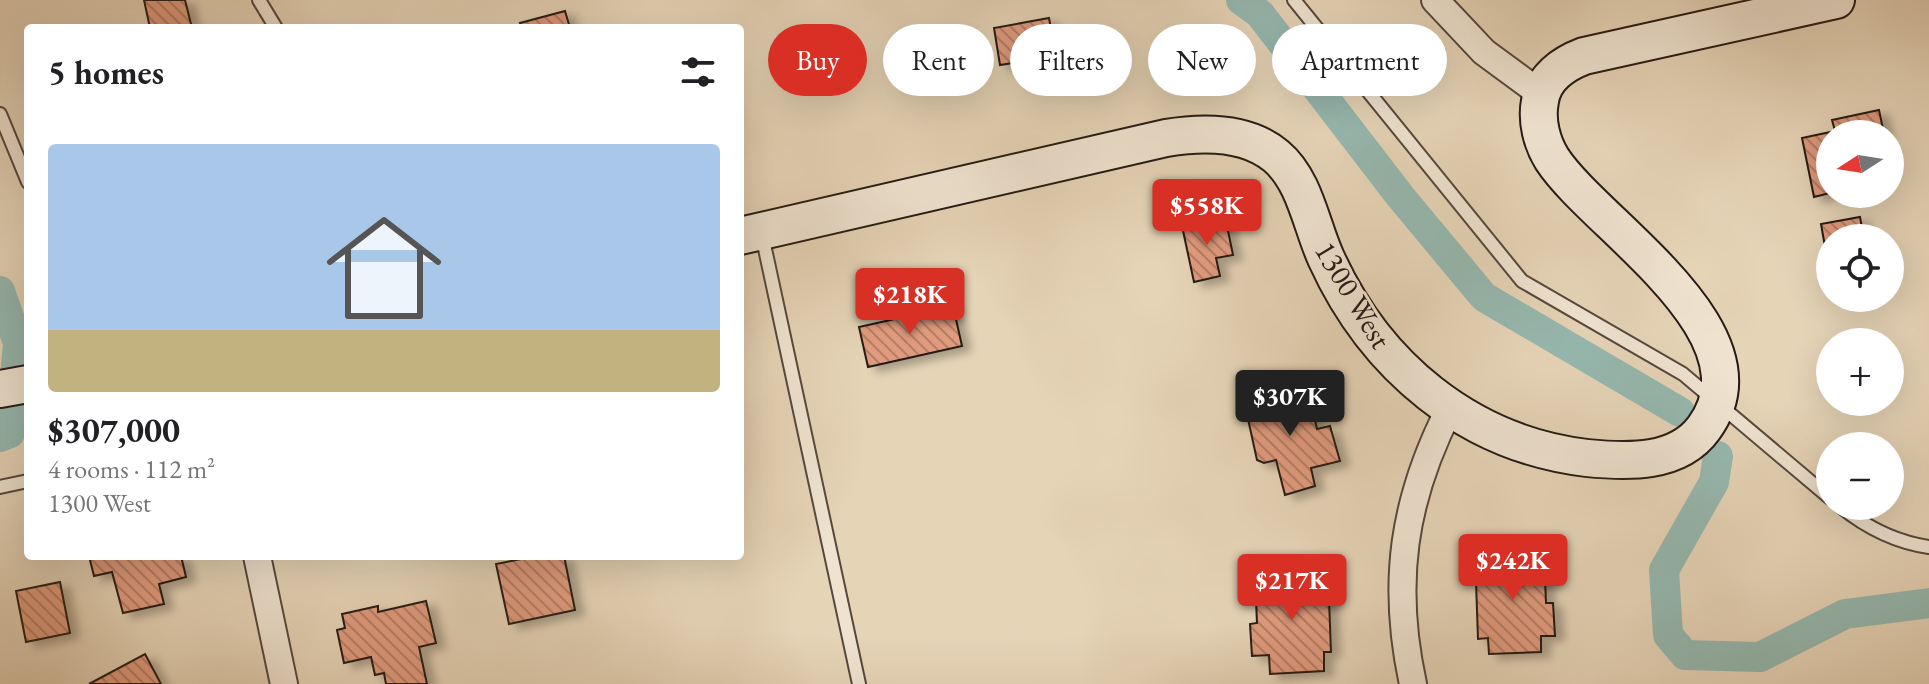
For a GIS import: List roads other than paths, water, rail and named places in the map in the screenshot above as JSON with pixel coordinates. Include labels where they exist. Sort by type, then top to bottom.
[{"type":"street","points":[[1435,0],[1484,52],[1541,94],[1554,74],[1584,56],[1836,0]]},
{"type":"street","name":"1300 West","points":[[751,234],[1166,138],[1203,134],[1240,139],[1264,148],[1286,166],[1300,190],[1328,261],[1359,318],[1400,369],[1450,408],[1511,439],[1548,450],[1614,461],[1655,457],[1679,450],[1700,434],[1716,402],[1718,373],[1708,334],[1668,278],[1552,158],[1540,130],[1541,94]]},
{"type":"street","points":[[0,389],[24,385]]},
{"type":"street","points":[[1413,684],[1401,611],[1403,554],[1423,465],[1450,408]]},
{"type":"street","points":[[258,560],[284,684]]},
{"type":"lane","points":[[259,0],[274,24]]},
{"type":"lane","points":[[1294,0],[1522,281],[1683,374],[1816,486]]},
{"type":"lane","points":[[0,114],[24,172]]},
{"type":"lane","points":[[751,234],[859,684]]},
{"type":"lane","points":[[0,487],[24,482]]},
{"type":"lane","points":[[1858,520],[1886,536],[1929,547]]},
{"type":"waterway","points":[[1241,0],[1260,14],[1400,196],[1484,297],[1680,412]]},
{"type":"waterway","points":[[0,291],[18,343],[10,433],[0,437]]},
{"type":"waterway","points":[[1718,456],[1714,482],[1664,570],[1668,635],[1685,655],[1760,657],[1845,614],[1929,603]]}]
